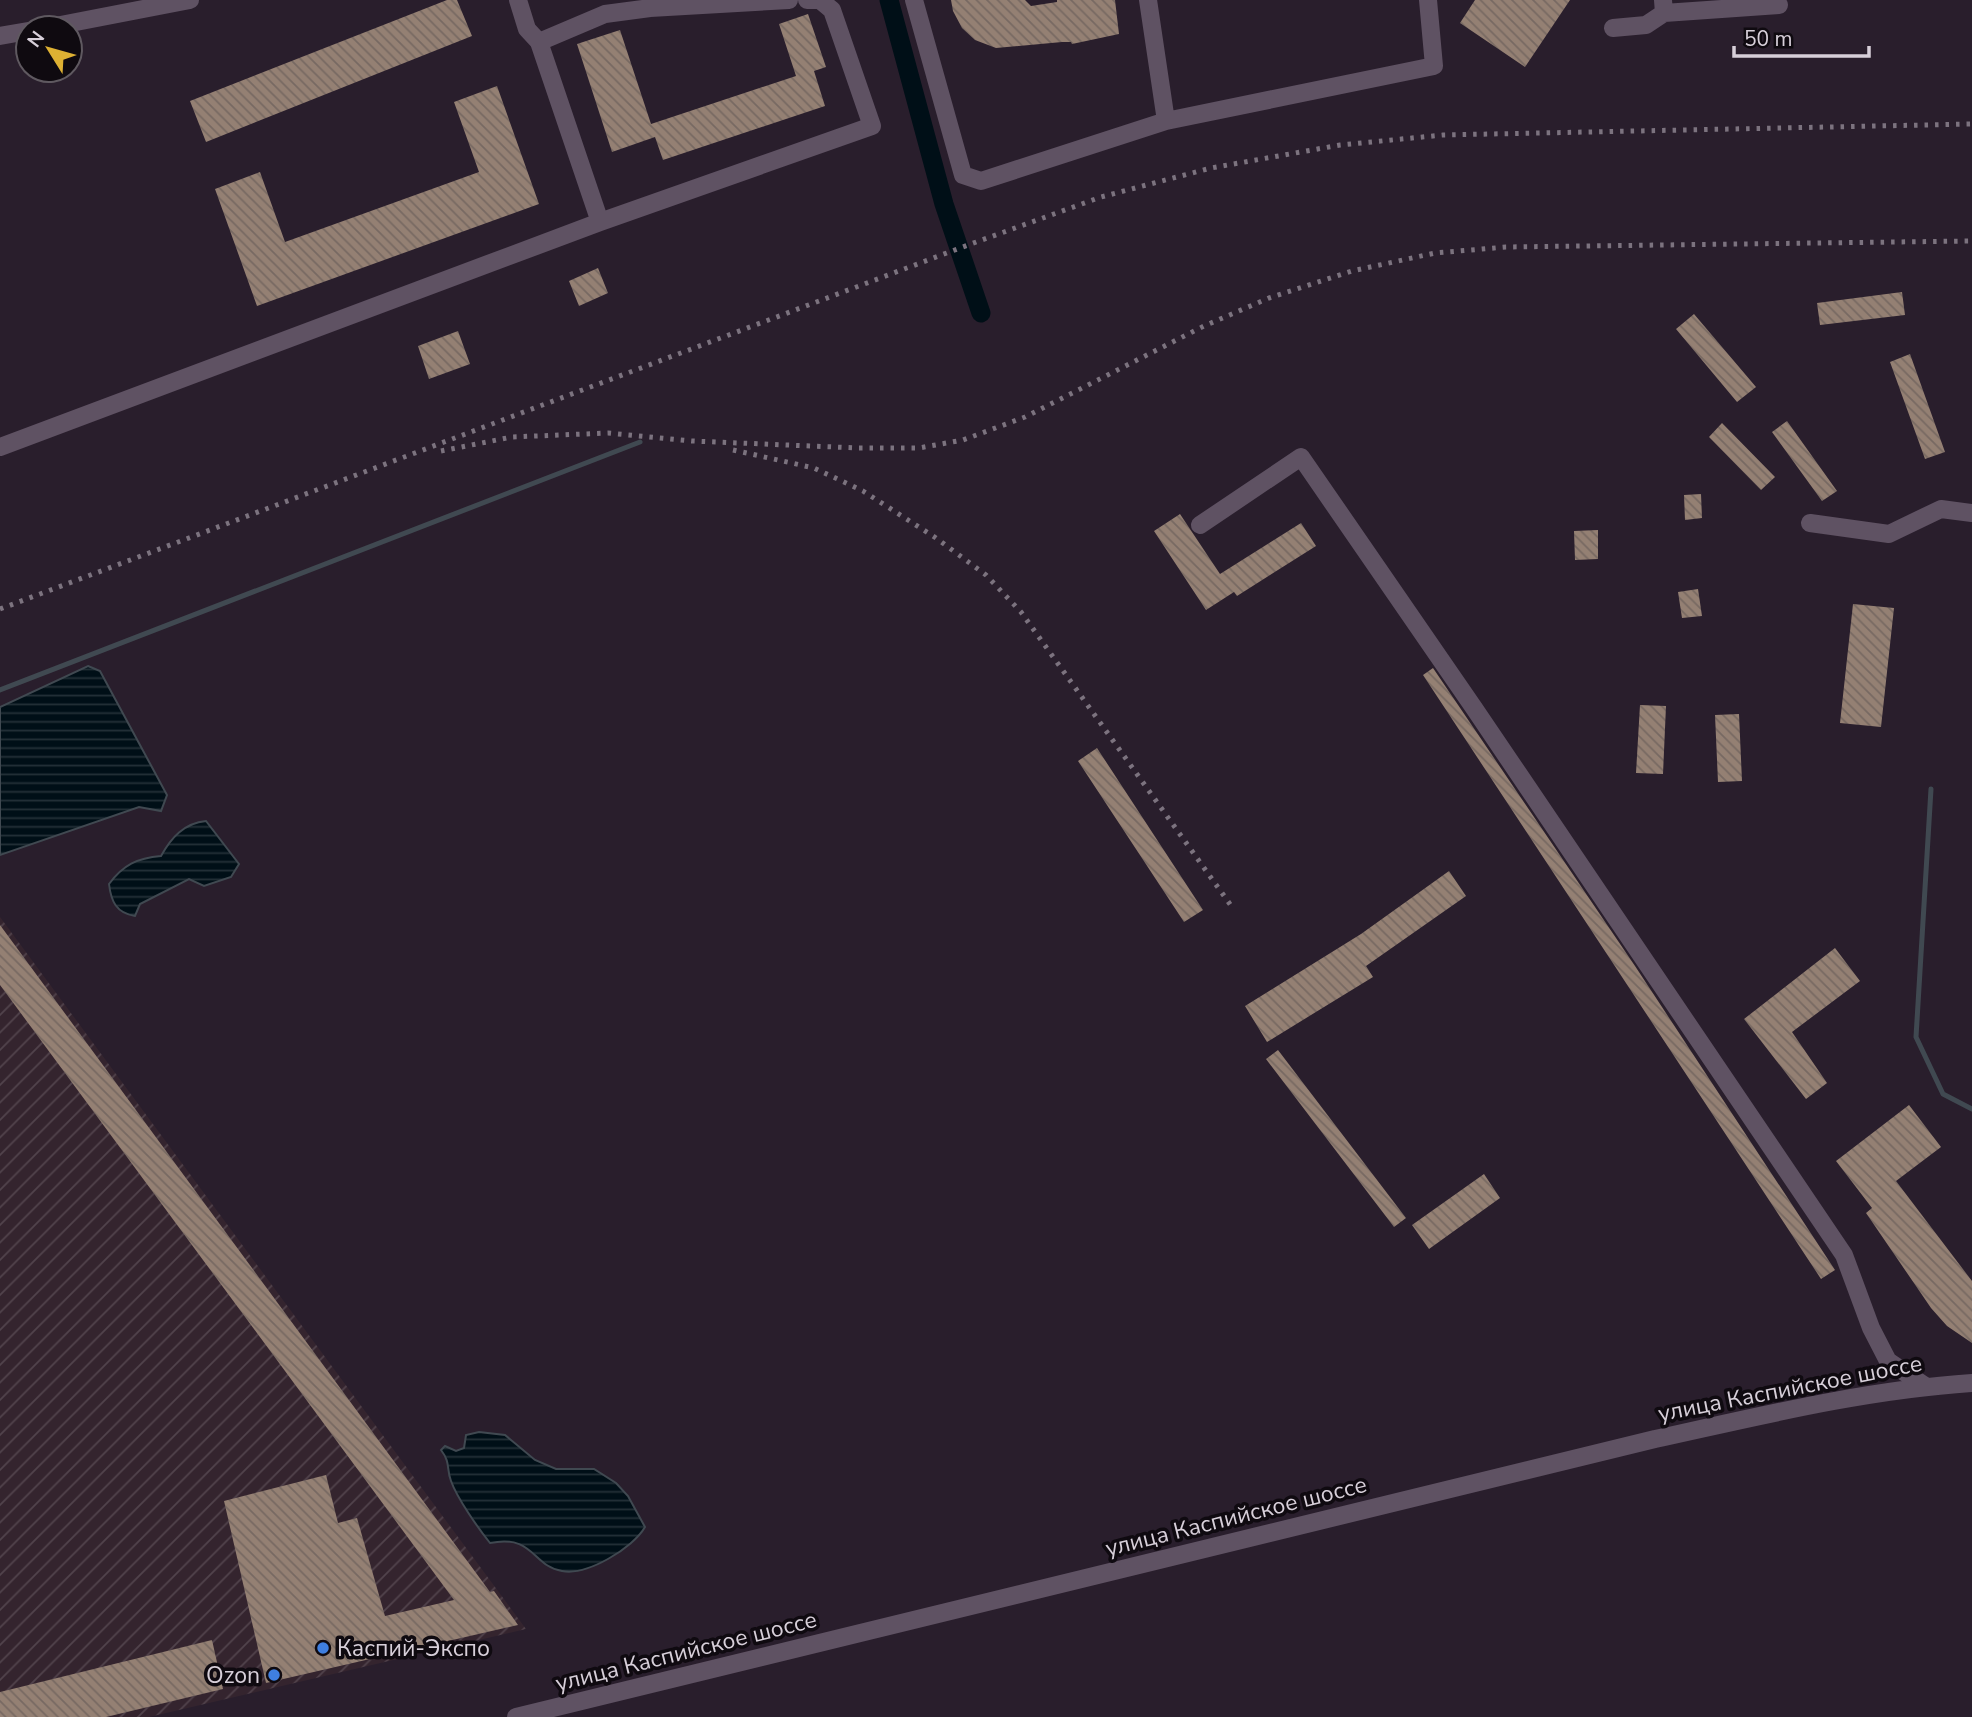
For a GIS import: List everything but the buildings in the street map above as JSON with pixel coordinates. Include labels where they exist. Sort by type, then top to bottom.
[{"type":"street","points":[[84,20],[190,0]]},
{"type":"street","points":[[519,0],[527,29],[539,42],[600,222]]},
{"type":"street","points":[[539,42],[606,15],[650,8],[789,0]]},
{"type":"street","points":[[0,447],[600,222],[872,127],[832,10],[820,0],[807,0]]},
{"type":"street","points":[[914,0],[963,175],[981,181],[1166,121],[1434,66],[1428,0]]},
{"type":"street","points":[[1148,0],[1166,121]]},
{"type":"street","points":[[1613,28],[1646,25],[1664,7],[1779,5]]},
{"type":"street","points":[[1200,525],[1301,457],[1844,1255],[1871,1328],[1888,1361],[1925,1386]]},
{"type":"street","points":[[1810,523],[1889,534],[1941,509],[1972,513]]},
{"type":"street","name":"улица Каспийское шоссе","points":[[516,1717],[1656,1439],[1823,1402],[1925,1386],[1972,1383]]},
{"type":"shaded area","points":[[88,666],[100,671],[167,795],[161,811],[139,807],[0,855],[0,707]]},
{"type":"shaded area","points":[[206,821],[239,864],[231,877],[204,886],[189,879],[140,904],[135,916],[119,909],[111,896],[109,884],[120,872],[138,861],[161,856],[179,832]]},
{"type":"shaded area","points":[[0,917],[526,1629],[149,1717],[0,1717]]},
{"type":"shaded area","points":[[479,1432],[505,1435],[535,1460],[556,1469],[594,1469],[616,1483],[628,1496],[645,1527],[630,1543],[608,1559],[572,1571],[552,1568],[516,1543],[490,1543],[458,1496],[441,1450],[445,1446],[456,1451],[464,1448],[466,1435]]},
{"type":"waterway","points":[[889,0],[944,204],[981,313]]},
{"type":"waterway","points":[[0,690],[640,442]]},
{"type":"waterway","points":[[1931,789],[1916,1037],[1943,1094],[1972,1109]]},
{"type":"railway","points":[[0,609],[968,245],[1101,197],[1211,168],[1340,145],[1443,135],[1972,124]]},
{"type":"railway","points":[[441,451],[512,437],[608,433],[692,441],[919,448],[963,440],[1025,417],[1204,326],[1269,298],[1352,271],[1435,253],[1506,247],[1972,241]]},
{"type":"railway","points":[[733,450],[814,468],[863,491],[936,538],[986,575],[1021,612],[1232,907]]},
{"type":"place","name":"Каспий-Экспо","points":[[323,1648]]},
{"type":"place","name":"Ozon","points":[[274,1675]]}]
